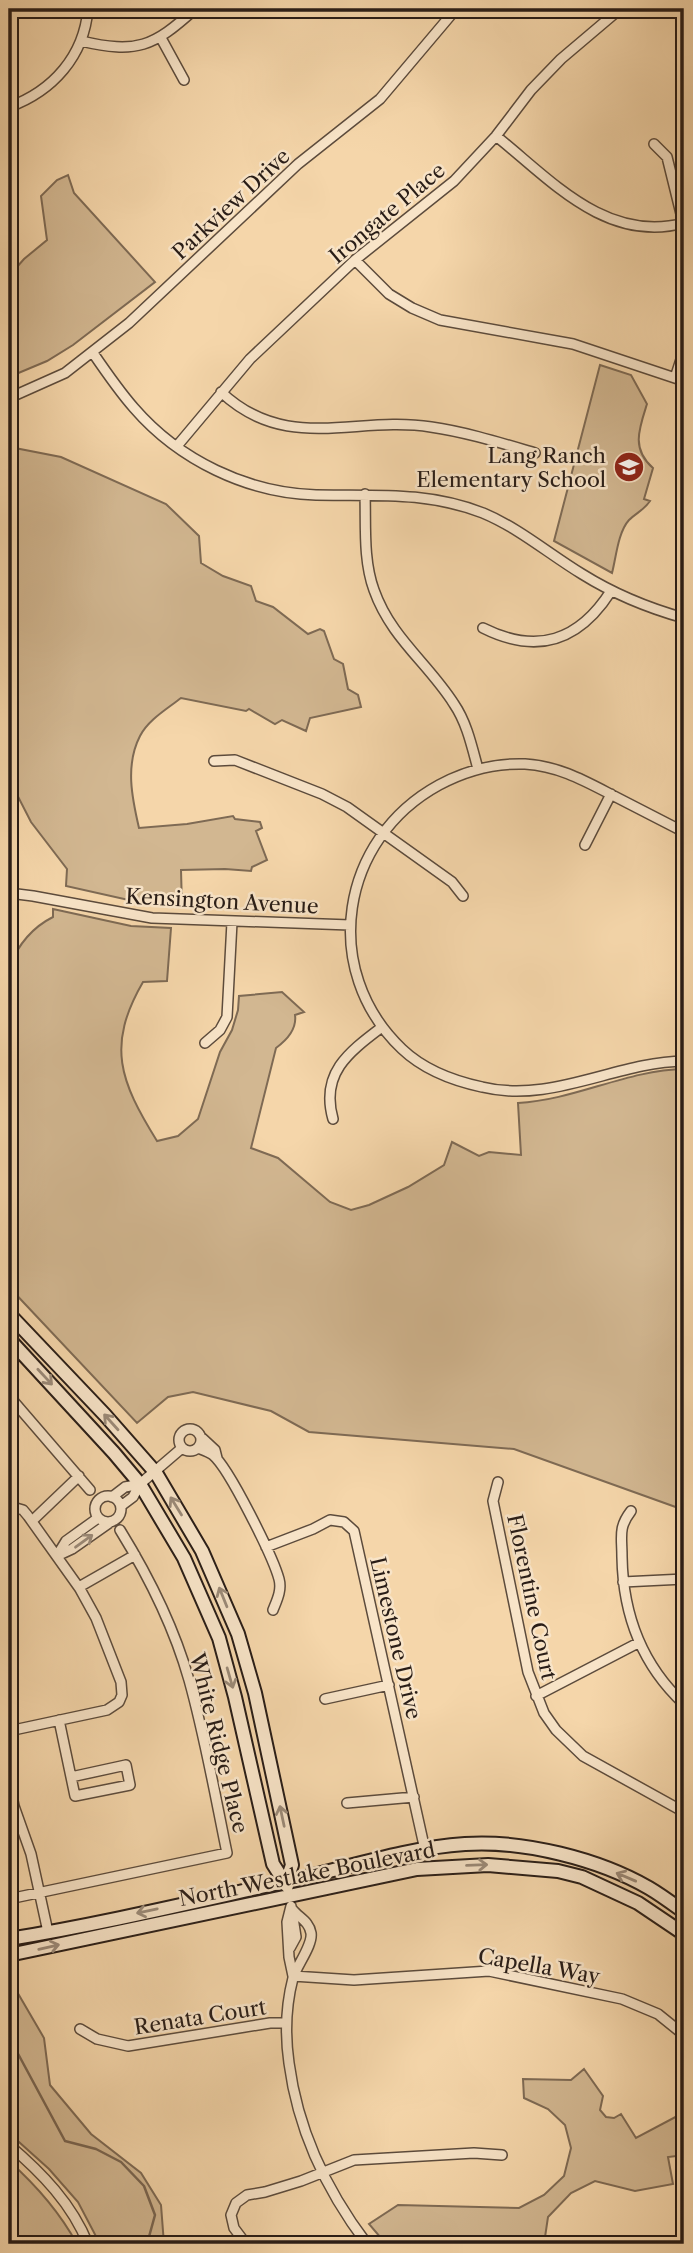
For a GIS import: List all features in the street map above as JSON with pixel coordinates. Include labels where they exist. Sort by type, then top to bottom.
[{"type":"main road","points":[[9,1314],[156,1473],[202,1551],[238,1634],[255,1693],[292,1865],[286,1882]]},
{"type":"main road","points":[[9,1339],[139,1484],[184,1558],[219,1638],[273,1864],[286,1882],[291,1903]]},
{"type":"main road","name":"North Westlake Boulevard","points":[[9,1939],[286,1882],[425,1850],[485,1844],[548,1851],[597,1865],[648,1887],[684,1912]]},
{"type":"main road","name":"North Westlake Boulevard","points":[[9,1955],[291,1903],[430,1867],[510,1865],[582,1877],[638,1903],[684,1934]]},
{"type":"street","points":[[9,107],[50,84],[66,67],[81,41],[88,9]]},
{"type":"street","points":[[81,41],[120,49],[140,46],[161,38],[195,9]]},
{"type":"street","name":"Parkview Drive","points":[[9,398],[65,373],[129,324],[298,164],[380,100],[456,9]]},
{"type":"street","name":"Irongate Place","points":[[177,446],[250,359],[355,260],[454,181],[496,136],[531,90],[561,58],[620,9]]},
{"type":"street","points":[[161,38],[184,80]]},
{"type":"street","points":[[496,136],[578,203],[600,216],[622,224],[642,227],[684,225],[667,157],[654,144]]},
{"type":"street","points":[[355,260],[389,294],[440,320],[573,344],[680,379],[684,350]]},
{"type":"street","points":[[93,353],[135,410],[177,446],[221,474],[265,488],[314,495],[365,494],[433,499],[484,514],[523,534],[611,591],[639,604],[684,618]]},
{"type":"street","points":[[221,392],[252,414],[285,426],[332,429],[431,426],[535,453]]},
{"type":"street","points":[[365,494],[367,561],[378,602],[398,637],[456,706],[469,734],[478,769]]},
{"type":"street","points":[[483,628],[499,636],[520,641],[556,638],[573,632],[587,622],[611,591]]},
{"type":"street","points":[[214,761],[236,760],[322,794],[347,807],[452,882],[463,896]]},
{"type":"street","points":[[684,832],[577,776],[524,764],[478,769],[448,780],[424,793],[402,810],[382,832],[359,877],[352,901],[350,925],[358,979],[368,1004],[382,1027],[403,1050],[427,1066],[456,1080],[485,1088],[537,1091],[650,1063],[684,1061]]},
{"type":"street","points":[[585,845],[611,794]]},
{"type":"street","name":"Kensington Avenue","points":[[9,893],[33,895],[152,918],[350,925]]},
{"type":"street","points":[[205,1043],[220,1030],[227,1017],[232,922]]},
{"type":"street","points":[[333,1119],[329,1090],[335,1073],[354,1049],[382,1027]]},
{"type":"street","points":[[9,1396],[90,1490]]},
{"type":"street","points":[[217,1460],[215,1450],[193,1429],[182,1432],[178,1442],[182,1448],[188,1451],[198,1448],[213,1455],[245,1505],[279,1580],[281,1591],[273,1610]]},
{"type":"street","points":[[198,1448],[201,1437]]},
{"type":"street","points":[[112,1497],[156,1473],[182,1448]]},
{"type":"street","points":[[32,1521],[79,1476]]},
{"type":"street","name":"Florentine Court","points":[[498,1482],[493,1500],[528,1672],[536,1696],[556,1730],[583,1756],[684,1812]]},
{"type":"street","points":[[57,1556],[118,1518],[121,1507],[133,1497],[139,1484]]},
{"type":"street","points":[[97,1518],[94,1510],[103,1497],[112,1497],[121,1507]]},
{"type":"street","points":[[9,1506],[23,1510],[79,1587],[101,1630],[121,1682],[122,1695],[119,1702],[107,1710],[9,1731]]},
{"type":"street","points":[[631,1511],[621,1523],[622,1582],[628,1614],[638,1643],[661,1679],[684,1703]]},
{"type":"street","points":[[57,1556],[66,1541],[97,1518]]},
{"type":"street","points":[[97,1518],[109,1522]]},
{"type":"street","name":"Limestone Drive","points":[[266,1547],[330,1520],[344,1522],[350,1526],[357,1538],[425,1850]]},
{"type":"street","name":"White Ridge Place","points":[[9,1899],[227,1853],[189,1680],[169,1622],[120,1530]]},
{"type":"street","points":[[79,1587],[135,1555]]},
{"type":"street","points":[[622,1582],[684,1579]]},
{"type":"street","points":[[536,1696],[638,1643]]},
{"type":"street","points":[[325,1699],[389,1685]]},
{"type":"street","points":[[59,1720],[71,1777],[75,1796],[130,1784],[126,1765],[71,1777]]},
{"type":"street","points":[[9,1781],[14,1806],[32,1854],[48,1931]]},
{"type":"street","points":[[347,1804],[414,1797]]},
{"type":"street","points":[[291,1903],[309,1926],[312,1938],[293,1976]]},
{"type":"street","points":[[291,1903],[287,1922],[293,1976],[286,2022],[295,2101],[321,2172],[343,2213],[367,2244]]},
{"type":"street","points":[[290,1948],[306,1948]]},
{"type":"street","name":"Capella Way","points":[[293,1976],[354,1980],[489,1971],[631,2002],[658,2014],[684,2035]]},
{"type":"street","name":"Renata Court","points":[[80,2029],[113,2044],[139,2045],[286,2022]]},
{"type":"street","points":[[9,2145],[69,2206],[88,2244]]},
{"type":"street","points":[[246,2244],[232,2222],[233,2207],[247,2195],[265,2192],[338,2165],[367,2158],[474,2153],[502,2155]]},
{"type":"shaded area","points":[[68,175],[74,193],[155,282],[73,345],[47,361],[9,377],[9,276],[47,240],[41,196],[57,180]]},
{"type":"shaded area","points":[[600,365],[631,375],[647,404],[639,446],[646,461],[653,468],[644,499],[650,501],[625,525],[612,573],[554,541]]},
{"type":"shaded area","points":[[9,443],[15,448],[61,457],[166,504],[199,536],[201,563],[223,576],[251,586],[256,601],[273,607],[308,634],[320,629],[324,631],[334,659],[343,664],[348,689],[358,695],[361,707],[310,718],[306,731],[282,720],[275,724],[249,709],[246,711],[181,698],[148,725],[135,747],[131,770],[132,793],[139,828],[187,824],[233,816],[235,819],[260,822],[262,828],[256,831],[267,860],[252,867],[251,871],[181,870],[182,907],[151,905],[66,886],[67,869],[31,822],[9,779]]},
{"type":"shaded area","points":[[53,909],[131,926],[171,928],[167,981],[143,982],[124,1025],[121,1045],[122,1063],[134,1100],[157,1141],[178,1136],[198,1119],[220,1052],[232,1030],[239,996],[282,992],[304,1012],[295,1015],[290,1034],[276,1048],[251,1148],[278,1158],[330,1202],[351,1210],[408,1187],[444,1165],[452,1142],[479,1156],[489,1152],[521,1155],[518,1103],[560,1097],[642,1074],[684,1069],[684,1510],[514,1449],[309,1432],[271,1411],[193,1392],[168,1397],[137,1423],[9,1287],[9,967],[26,938],[38,926],[53,917]]},
{"type":"shaded area","points":[[9,1978],[44,2038],[50,2085],[91,2134],[141,2173],[161,2205],[164,2244],[100,2244],[78,2202],[49,2169],[9,2133]]},
{"type":"shaded area","points":[[584,2069],[603,2096],[600,2110],[606,2117],[614,2118],[621,2114],[636,2138],[683,2113],[684,2155],[668,2157],[673,2184],[635,2191],[595,2181],[571,2193],[548,2217],[544,2244],[386,2244],[369,2224],[398,2205],[519,2208],[544,2195],[564,2176],[571,2148],[565,2125],[548,2109],[524,2098],[523,2079],[571,2080]]},
{"type":"shaded area","points":[[9,2161],[47,2199],[77,2244],[9,2244]]},
{"type":"waterway","points":[[9,2037],[65,2141],[96,2149],[121,2162],[144,2186],[155,2215],[147,2244]]},
{"type":"place","name":"Lang Ranch Elementary School","points":[[629,467]]}]
